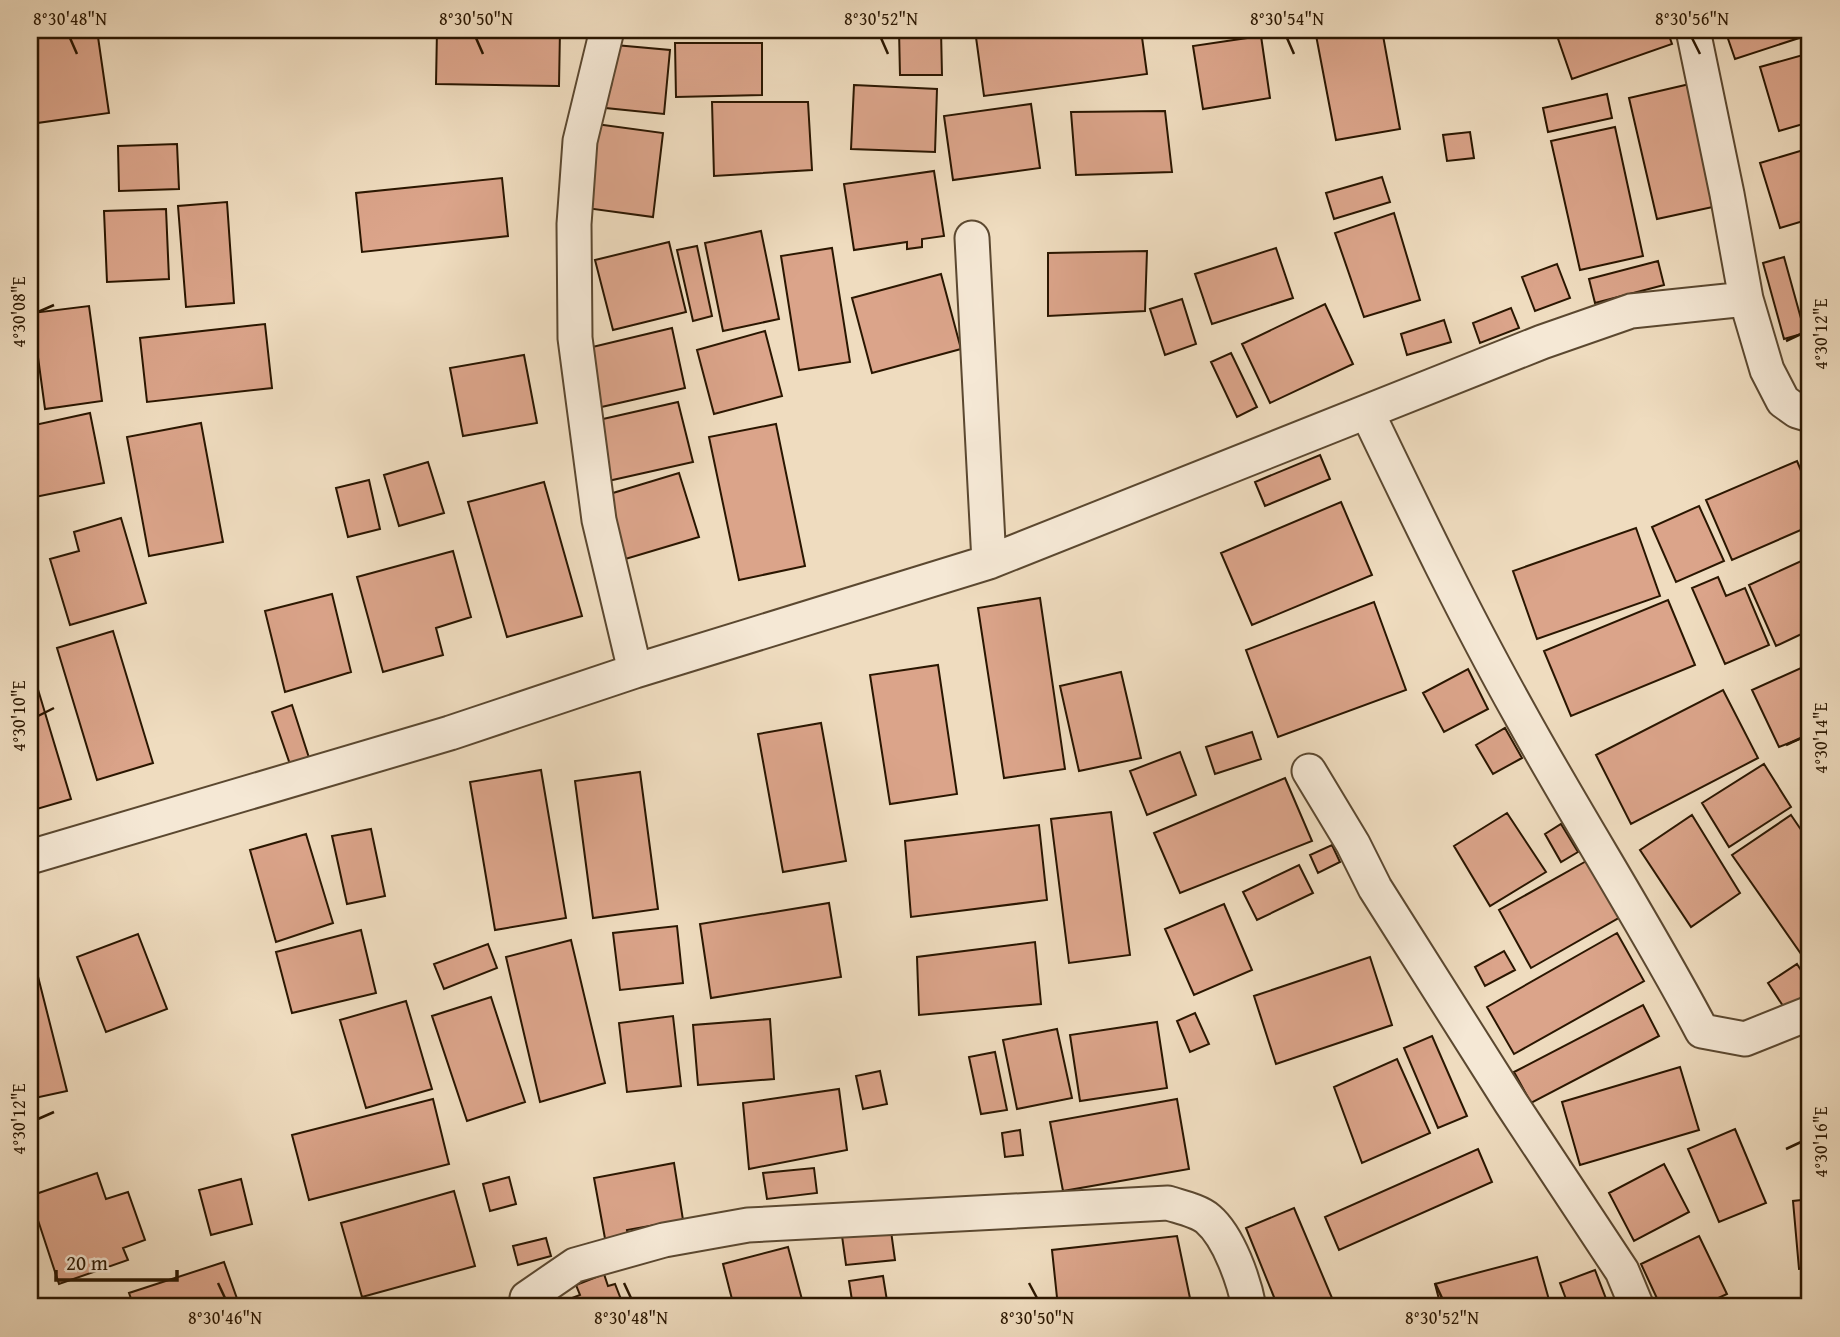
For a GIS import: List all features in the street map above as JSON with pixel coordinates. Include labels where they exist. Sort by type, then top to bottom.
[{"type":"street","points":[[607,30],[580,141],[573,224],[575,338],[599,520],[635,671]]},
{"type":"street","points":[[1693,30],[1746,299],[1767,370],[1783,401],[1797,411],[1810,415]]},
{"type":"street","points":[[972,238],[989,562]]},
{"type":"street","points":[[30,857],[450,733],[635,671],[989,562],[1542,342],[1631,311],[1746,299]]},
{"type":"street","points":[[1367,412],[1445,573],[1520,715],[1663,957],[1702,1031],[1745,1039],[1810,1013]]},
{"type":"street","points":[[1309,771],[1353,844],[1375,888],[1511,1103],[1622,1271],[1637,1307]]},
{"type":"street","points":[[531,1307],[527,1297],[575,1265],[664,1240],[736,1227],[1168,1203],[1207,1218],[1221,1236],[1244,1282],[1249,1307]]},
{"type":"building","points":[[30,30],[97,30],[109,113],[37,123],[30,72]]},
{"type":"building","points":[[437,30],[560,30],[559,86],[436,84]]},
{"type":"building","points":[[616,30],[637,30],[637,38],[616,37]]},
{"type":"building","points":[[657,30],[732,30],[658,34]]},
{"type":"building","points":[[899,30],[941,30],[942,75],[900,75]]},
{"type":"building","points":[[975,30],[1141,30],[1147,74],[984,96]]},
{"type":"building","points":[[1315,30],[1382,30],[1400,129],[1336,140]]},
{"type":"building","points":[[1555,30],[1667,30],[1672,44],[1572,79]]},
{"type":"building","points":[[1725,30],[1796,30],[1799,38],[1735,59]]},
{"type":"building","points":[[1261,36],[1270,98],[1203,109],[1193,46]]},
{"type":"building","points":[[675,43],[762,43],[762,95],[676,97]]},
{"type":"building","points":[[615,45],[670,50],[664,114],[596,107],[598,86],[611,87]]},
{"type":"building","points":[[1810,53],[1810,122],[1779,131],[1760,67]]},
{"type":"building","points":[[1694,83],[1722,205],[1657,219],[1629,98]]},
{"type":"building","points":[[854,85],[937,89],[935,152],[851,149]]},
{"type":"building","points":[[1607,94],[1612,118],[1548,132],[1543,108]]},
{"type":"building","points":[[712,102],[808,102],[812,170],[714,176]]},
{"type":"building","points":[[1031,104],[1040,168],[953,180],[944,116]]},
{"type":"building","points":[[1165,111],[1172,172],[1076,175],[1071,112]]},
{"type":"building","points":[[596,124],[663,133],[653,217],[586,208]]},
{"type":"building","points":[[1615,127],[1643,256],[1580,270],[1551,141]]},
{"type":"building","points":[[1470,132],[1474,158],[1447,161],[1443,135]]},
{"type":"building","points":[[177,144],[179,189],[119,191],[118,146]]},
{"type":"building","points":[[1810,148],[1810,219],[1780,228],[1760,163]]},
{"type":"building","points":[[934,171],[944,236],[922,239],[922,247],[907,249],[907,242],[854,250],[844,184]]},
{"type":"building","points":[[1382,177],[1390,202],[1334,219],[1326,193]]},
{"type":"building","points":[[502,178],[508,236],[362,252],[356,193]]},
{"type":"building","points":[[227,202],[234,303],[186,307],[178,206]]},
{"type":"building","points":[[166,209],[169,279],[107,282],[104,211]]},
{"type":"building","points":[[1394,213],[1420,300],[1364,317],[1335,233]]},
{"type":"building","points":[[761,231],[779,319],[723,331],[705,243]]},
{"type":"building","points":[[669,242],[686,312],[613,330],[595,260]]},
{"type":"building","points":[[697,246],[712,316],[693,321],[677,250]]},
{"type":"building","points":[[832,248],[850,362],[799,370],[781,256]]},
{"type":"building","points":[[1276,248],[1293,298],[1212,324],[1195,274]]},
{"type":"building","points":[[1147,251],[1145,311],[1048,316],[1048,253]]},
{"type":"building","points":[[1784,257],[1805,333],[1784,339],[1763,263]]},
{"type":"building","points":[[1658,261],[1664,285],[1595,303],[1589,279]]},
{"type":"building","points":[[1557,264],[1570,298],[1535,311],[1522,277]]},
{"type":"building","points":[[1810,268],[1810,296],[1803,270]]},
{"type":"building","points":[[941,274],[961,349],[872,373],[852,298]]},
{"type":"building","points":[[1182,299],[1196,344],[1165,355],[1150,309]]},
{"type":"building","points":[[1325,304],[1353,364],[1270,403],[1242,344]]},
{"type":"building","points":[[89,306],[102,401],[45,409],[32,313]]},
{"type":"building","points":[[1511,308],[1519,328],[1480,343],[1473,323]]},
{"type":"building","points":[[1444,320],[1451,342],[1407,355],[1401,334]]},
{"type":"building","points":[[265,324],[272,388],[147,402],[140,338]]},
{"type":"building","points":[[672,328],[685,388],[597,408],[584,349]]},
{"type":"building","points":[[765,331],[782,396],[714,414],[697,350]]},
{"type":"building","points":[[1231,353],[1257,407],[1237,417],[1211,362]]},
{"type":"building","points":[[524,355],[537,423],[463,436],[450,368]]},
{"type":"building","points":[[678,402],[693,462],[608,481],[594,421]]},
{"type":"building","points":[[90,413],[104,483],[30,498],[30,426]]},
{"type":"building","points":[[201,423],[223,542],[149,556],[127,437]]},
{"type":"building","points":[[776,424],[805,566],[739,580],[709,437]]},
{"type":"building","points":[[1320,455],[1330,479],[1265,506],[1255,482]]},
{"type":"building","points":[[1797,461],[1810,492],[1810,526],[1732,560],[1706,500]]},
{"type":"building","points":[[428,462],[444,513],[399,526],[384,475]]},
{"type":"building","points":[[679,473],[699,537],[622,560],[603,496]]},
{"type":"building","points":[[369,480],[380,529],[348,537],[336,488]]},
{"type":"building","points":[[544,482],[582,616],[507,637],[468,502]]},
{"type":"building","points":[[1341,502],[1372,575],[1252,625],[1221,553]]},
{"type":"building","points":[[1699,506],[1724,561],[1676,582],[1652,527]]},
{"type":"building","points":[[121,518],[146,603],[70,625],[50,559],[79,551],[74,532]]},
{"type":"building","points":[[1636,528],[1660,596],[1537,639],[1513,571]]},
{"type":"building","points":[[453,551],[471,617],[436,628],[443,655],[383,672],[357,577]]},
{"type":"building","points":[[1810,557],[1810,630],[1776,646],[1749,585]]},
{"type":"building","points":[[1718,577],[1726,596],[1745,588],[1769,645],[1725,664],[1692,588]]},
{"type":"building","points":[[332,594],[351,672],[285,692],[265,611]]},
{"type":"building","points":[[1040,598],[1065,769],[1004,778],[978,608]]},
{"type":"building","points":[[1668,600],[1695,665],[1571,716],[1544,651]]},
{"type":"building","points":[[1374,602],[1406,690],[1278,737],[1246,650]]},
{"type":"building","points":[[113,631],[153,763],[97,780],[57,648]]},
{"type":"building","points":[[30,663],[71,799],[30,811]]},
{"type":"building","points":[[1810,664],[1810,735],[1779,747],[1752,690]]},
{"type":"building","points":[[938,665],[957,794],[890,804],[870,675]]},
{"type":"building","points":[[1468,669],[1488,709],[1444,732],[1423,693]]},
{"type":"building","points":[[1121,672],[1141,758],[1079,771],[1060,686]]},
{"type":"building","points":[[1723,690],[1758,758],[1631,824],[1596,755]]},
{"type":"building","points":[[292,705],[312,767],[293,773],[272,712]]},
{"type":"building","points":[[821,723],[846,861],[783,872],[758,734]]},
{"type":"building","points":[[1505,728],[1522,758],[1493,774],[1476,745]]},
{"type":"building","points":[[1252,732],[1261,759],[1215,774],[1206,747]]},
{"type":"building","points":[[1180,752],[1196,795],[1147,815],[1130,771]]},
{"type":"building","points":[[1764,764],[1791,807],[1729,847],[1702,803]]},
{"type":"building","points":[[541,770],[566,918],[495,930],[470,782]]},
{"type":"building","points":[[640,772],[658,909],[593,918],[575,781]]},
{"type":"building","points":[[1285,778],[1312,841],[1180,893],[1154,833]]},
{"type":"building","points":[[1111,812],[1130,955],[1069,963],[1051,819]]},
{"type":"building","points":[[1507,813],[1546,872],[1490,906],[1454,846]]},
{"type":"building","points":[[1692,815],[1740,893],[1691,927],[1640,850]]},
{"type":"building","points":[[1791,815],[1810,843],[1810,958],[1806,961],[1732,855]]},
{"type":"building","points":[[1561,824],[1578,852],[1561,862],[1545,834]]},
{"type":"building","points":[[1039,825],[1047,900],[911,917],[905,841]]},
{"type":"building","points":[[371,829],[385,896],[347,904],[332,836]]},
{"type":"building","points":[[306,834],[333,923],[276,942],[250,850]]},
{"type":"building","points":[[1332,845],[1340,862],[1318,873],[1310,855]]},
{"type":"building","points":[[1590,859],[1622,916],[1531,968],[1499,910]]},
{"type":"building","points":[[1299,865],[1313,893],[1257,920],[1243,892]]},
{"type":"building","points":[[829,903],[841,977],[711,998],[700,924]]},
{"type":"building","points":[[1224,904],[1252,970],[1194,995],[1165,929]]},
{"type":"building","points":[[677,926],[683,983],[620,990],[613,933]]},
{"type":"building","points":[[361,930],[376,993],[292,1013],[276,952]]},
{"type":"building","points":[[1617,933],[1644,981],[1514,1054],[1487,1007]]},
{"type":"building","points":[[138,934],[167,1009],[106,1032],[77,957]]},
{"type":"building","points":[[571,940],[605,1083],[540,1102],[506,957]]},
{"type":"building","points":[[1035,942],[1041,1004],[919,1015],[917,957]]},
{"type":"building","points":[[488,944],[497,968],[444,989],[434,964]]},
{"type":"building","points":[[30,945],[67,1091],[30,1099]]},
{"type":"building","points":[[1504,951],[1515,970],[1485,986],[1475,967]]},
{"type":"building","points":[[1370,957],[1392,1025],[1276,1064],[1254,996]]},
{"type":"building","points":[[1797,964],[1810,984],[1810,996],[1787,1012],[1768,983]]},
{"type":"building","points":[[491,997],[525,1102],[467,1121],[432,1016]]},
{"type":"building","points":[[406,1001],[432,1089],[366,1108],[340,1020]]},
{"type":"building","points":[[1643,1005],[1659,1036],[1531,1103],[1514,1072]]},
{"type":"building","points":[[1195,1013],[1209,1044],[1190,1052],[1177,1021]]},
{"type":"building","points":[[673,1016],[681,1086],[627,1092],[619,1023]]},
{"type":"building","points":[[770,1019],[774,1079],[698,1085],[693,1025]]},
{"type":"building","points":[[1157,1022],[1167,1088],[1080,1101],[1070,1035]]},
{"type":"building","points":[[1057,1029],[1072,1098],[1017,1109],[1003,1040]]},
{"type":"building","points":[[1432,1036],[1467,1116],[1438,1128],[1404,1048]]},
{"type":"building","points":[[995,1052],[1007,1110],[981,1114],[969,1057]]},
{"type":"building","points":[[1397,1059],[1430,1133],[1362,1163],[1334,1087]]},
{"type":"building","points":[[1680,1067],[1699,1130],[1580,1165],[1562,1102]]},
{"type":"building","points":[[880,1071],[887,1104],[863,1109],[856,1076]]},
{"type":"building","points":[[839,1089],[847,1150],[749,1169],[743,1103]]},
{"type":"building","points":[[433,1099],[449,1164],[309,1200],[292,1135]]},
{"type":"building","points":[[1177,1099],[1189,1169],[1063,1191],[1050,1122]]},
{"type":"building","points":[[1735,1129],[1766,1203],[1719,1222],[1688,1149]]},
{"type":"building","points":[[1020,1130],[1023,1155],[1005,1157],[1002,1133]]},
{"type":"building","points":[[1478,1149],[1492,1182],[1339,1250],[1325,1217]]},
{"type":"building","points":[[674,1163],[683,1220],[627,1230],[629,1239],[606,1244],[594,1178]]},
{"type":"building","points":[[1664,1164],[1689,1212],[1634,1241],[1609,1193]]},
{"type":"building","points":[[814,1168],[817,1193],[767,1199],[763,1173]]},
{"type":"building","points":[[97,1173],[106,1199],[128,1192],[145,1240],[123,1248],[128,1260],[59,1284],[30,1196]]},
{"type":"building","points":[[509,1177],[516,1204],[490,1211],[483,1184]]},
{"type":"building","points":[[241,1179],[252,1224],[211,1235],[199,1190]]},
{"type":"building","points":[[454,1191],[475,1266],[362,1297],[341,1223]]},
{"type":"building","points":[[1810,1199],[1810,1268],[1799,1269],[1793,1201]]},
{"type":"building","points":[[1294,1208],[1332,1298],[1311,1307],[1278,1307],[1246,1228]]},
{"type":"building","points":[[891,1231],[895,1260],[846,1265],[842,1236]]},
{"type":"building","points":[[1177,1236],[1191,1303],[1161,1307],[1058,1307],[1052,1250]]},
{"type":"building","points":[[1699,1236],[1727,1294],[1699,1307],[1661,1307],[1641,1264]]},
{"type":"building","points":[[546,1238],[551,1256],[518,1265],[513,1246]]},
{"type":"building","points":[[788,1247],[804,1307],[734,1307],[723,1264]]},
{"type":"building","points":[[1537,1257],[1551,1307],[1441,1307],[1435,1284]]},
{"type":"building","points":[[224,1262],[240,1307],[134,1307],[129,1293]]},
{"type":"building","points":[[1595,1270],[1608,1304],[1600,1307],[1569,1307],[1560,1283]]},
{"type":"building","points":[[604,1274],[608,1286],[615,1284],[624,1307],[557,1307],[556,1304],[580,1295],[576,1285]]},
{"type":"building","points":[[883,1276],[888,1307],[853,1307],[849,1281]]},
{"type":"building","points":[[1361,1299],[1364,1307],[1340,1307]]}]
